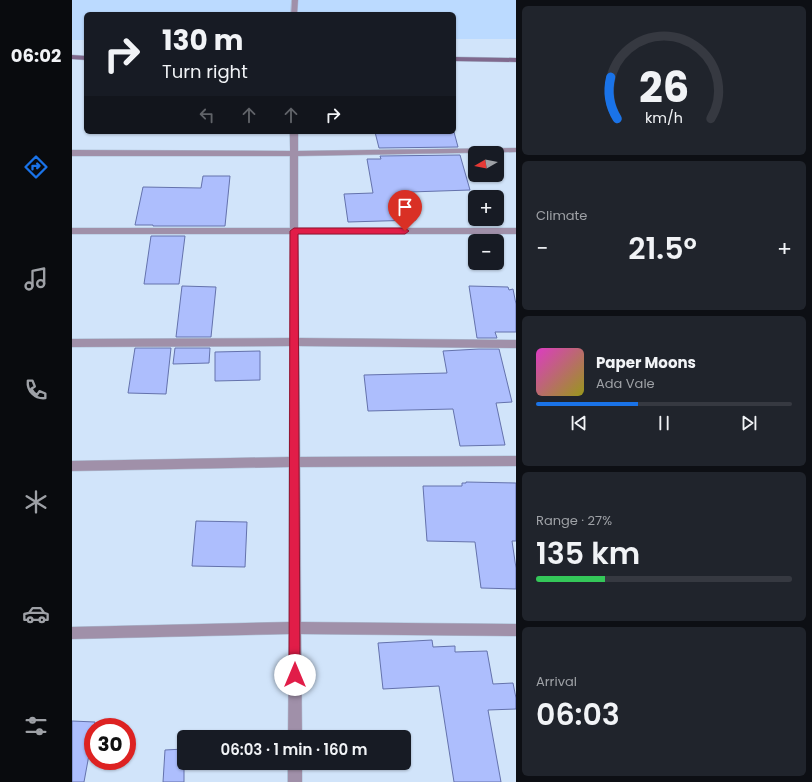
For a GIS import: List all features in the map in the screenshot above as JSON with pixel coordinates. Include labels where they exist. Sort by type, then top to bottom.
[{"type":"street","points":[[294,12],[295,0]]},
{"type":"street","points":[[72,58],[84,58]]},
{"type":"street","points":[[456,59],[516,60]]},
{"type":"street","points":[[294,134],[293,342],[295,730]]},
{"type":"street","points":[[72,153],[294,154],[516,150]]},
{"type":"street","points":[[72,231],[516,231]]},
{"type":"street","points":[[72,343],[293,342],[516,344]]},
{"type":"street","points":[[72,466],[294,462],[516,461]]},
{"type":"street","points":[[72,633],[295,628],[516,630]]},
{"type":"street","points":[[295,770],[295,782]]},
{"type":"shaded area","points":[[72,0],[516,0],[516,39],[456,39],[456,12],[84,12],[84,40],[72,40]]},
{"type":"building","points":[[376,134],[455,134],[458,147],[379,148]]},
{"type":"building","points":[[460,155],[470,190],[410,192],[416,220],[348,222],[344,194],[373,193],[367,159],[381,159],[380,156]]},
{"type":"building","points":[[203,176],[230,176],[225,226],[135,225],[143,187],[201,188]]},
{"type":"building","points":[[151,236],[185,236],[179,284],[144,284]]},
{"type":"building","points":[[182,286],[216,287],[211,337],[176,337]]},
{"type":"building","points":[[469,286],[508,287],[509,290],[513,289],[516,304],[516,332],[495,332],[497,338],[477,338]]},
{"type":"building","points":[[135,348],[171,348],[166,394],[128,393]]},
{"type":"building","points":[[175,348],[210,348],[209,363],[173,364]]},
{"type":"building","points":[[499,349],[512,402],[496,403],[505,445],[460,446],[453,409],[368,411],[364,375],[447,373],[443,351]]},
{"type":"building","points":[[260,351],[260,380],[215,381],[215,352]]},
{"type":"building","points":[[462,483],[516,483],[516,541],[512,541],[516,568],[516,589],[481,588],[475,542],[427,541],[423,486],[462,486]]},
{"type":"building","points":[[196,521],[247,522],[245,567],[192,566]]},
{"type":"building","points":[[432,640],[433,647],[455,646],[455,652],[487,651],[493,684],[513,683],[516,698],[516,709],[488,710],[501,782],[454,782],[439,686],[383,689],[378,643]]},
{"type":"building","points":[[72,721],[84,722],[84,770],[86,770],[84,782],[72,782]]},
{"type":"building","points":[[177,749],[177,770],[184,770],[184,782],[163,782],[165,750]]},
{"type":"route","points":[[295,675],[293,342],[294,231],[405,231]]}]
